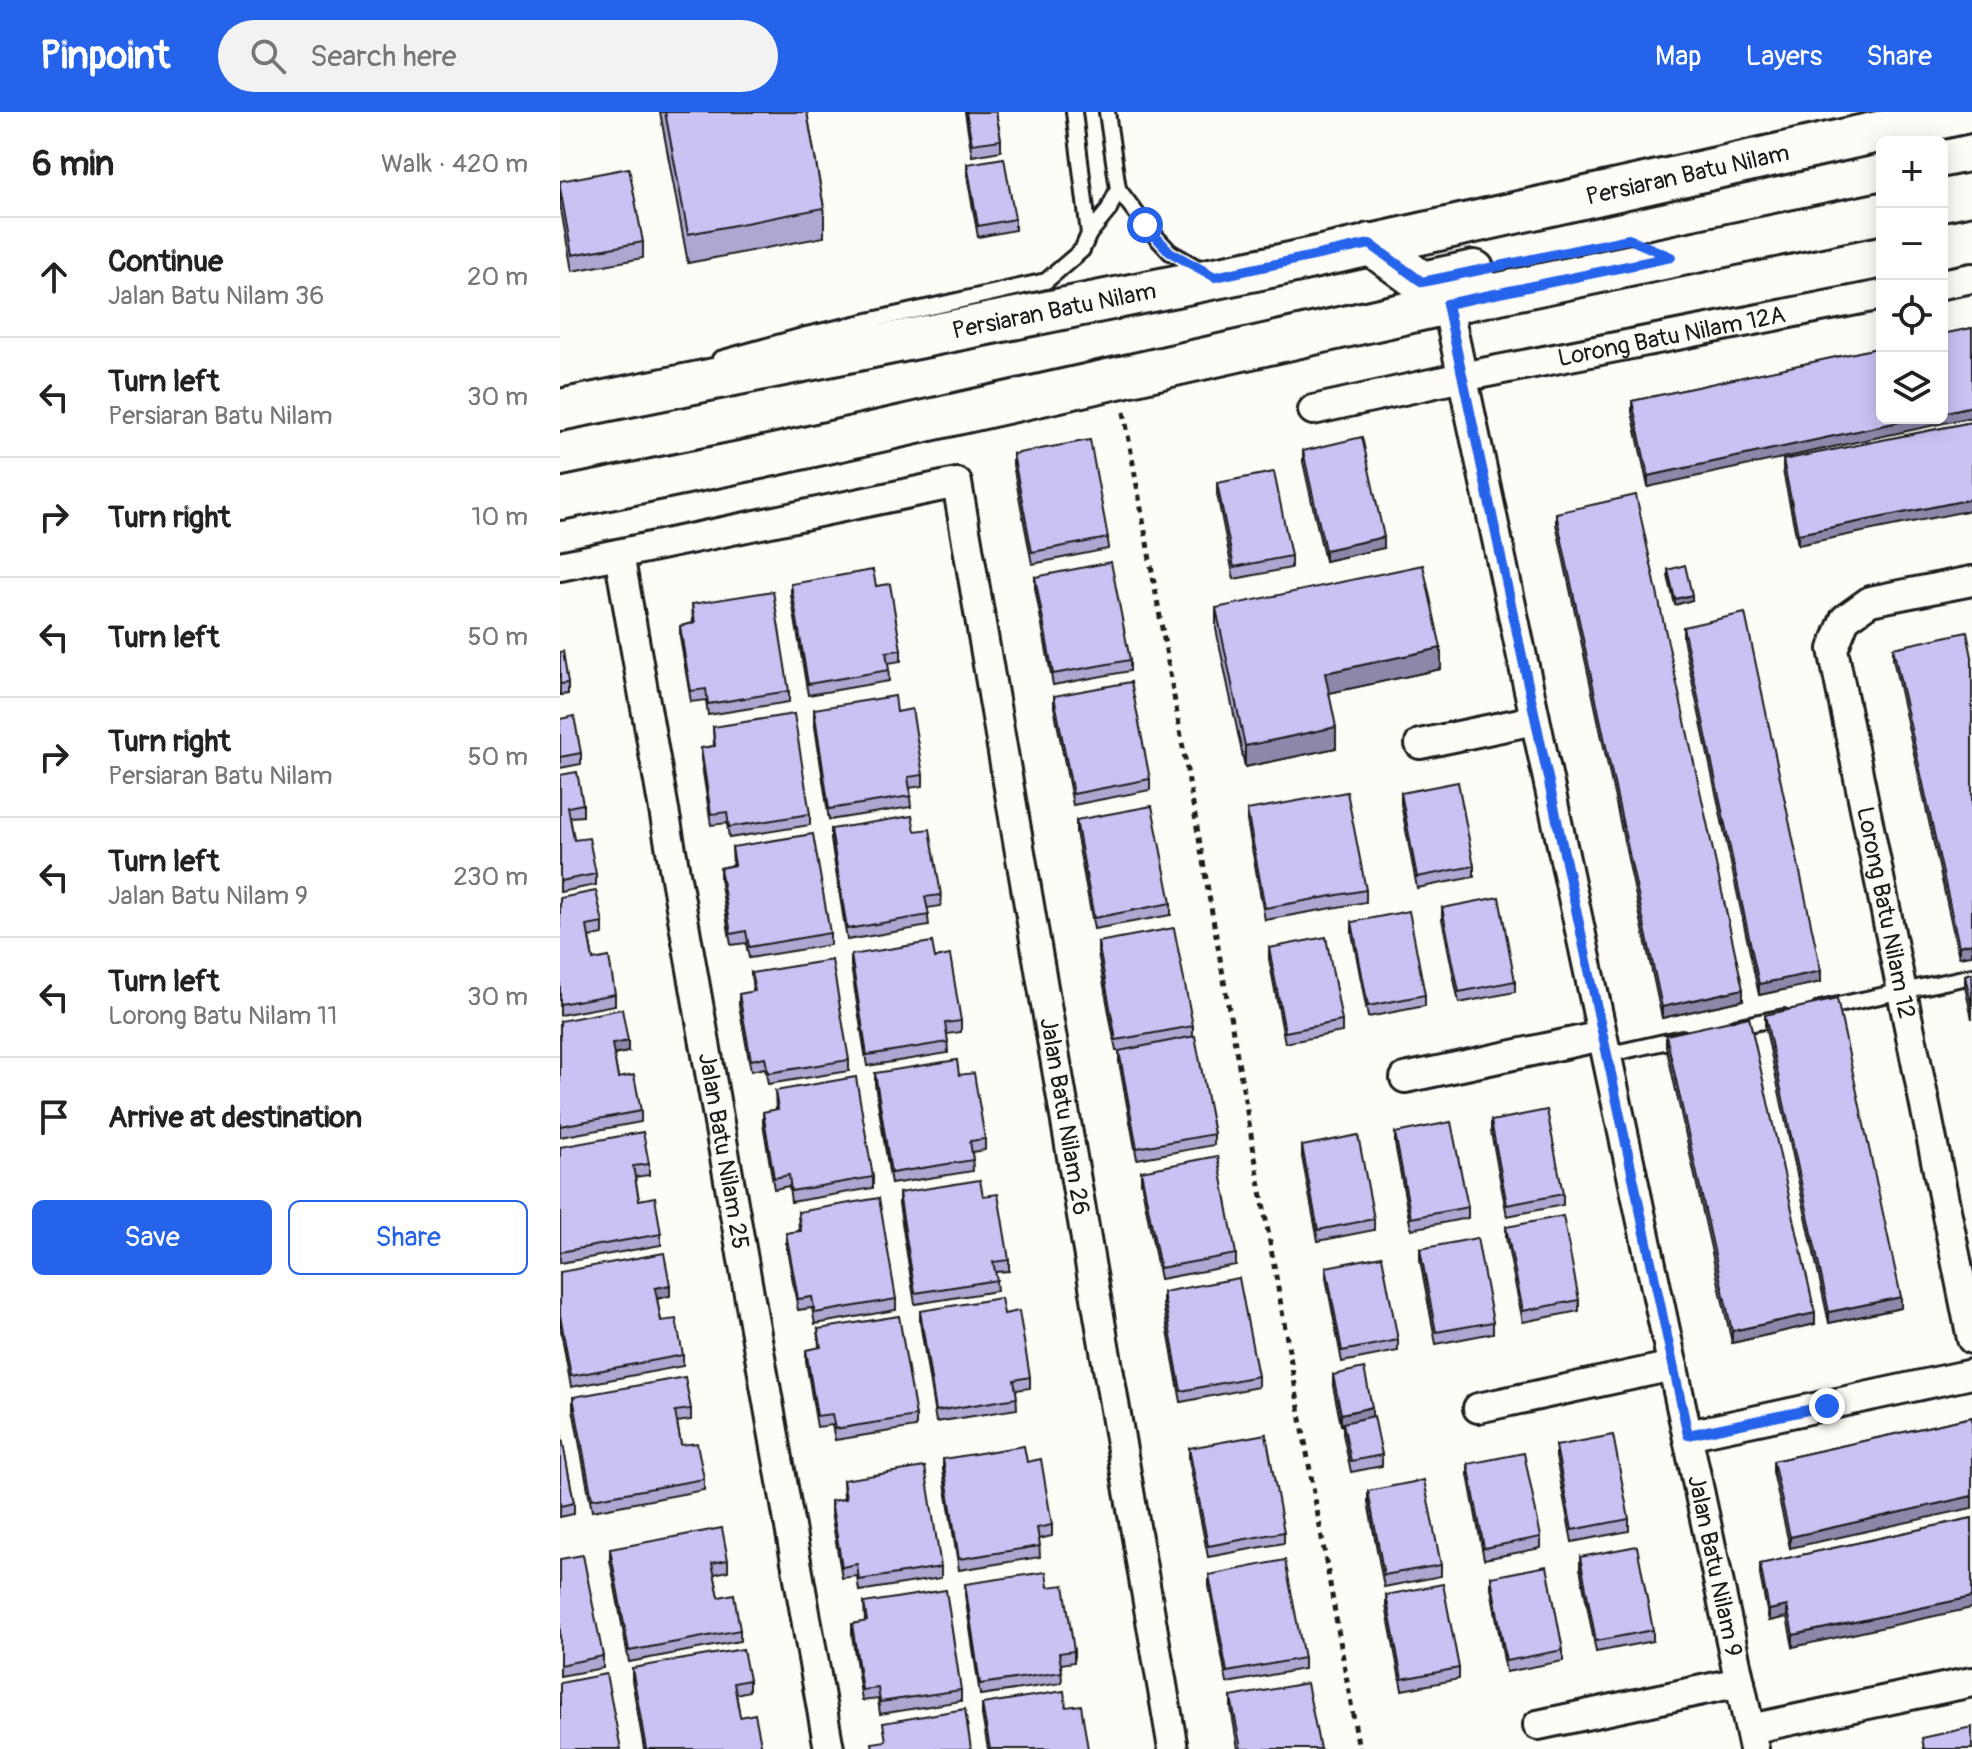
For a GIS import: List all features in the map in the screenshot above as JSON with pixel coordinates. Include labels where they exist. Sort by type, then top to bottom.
[{"type":"main road","name":"Persiaran Batu Nilam","points":[[560,410],[1964,121]]},
{"type":"main road","points":[[1948,199],[1972,194]]},
{"type":"main road","points":[[560,499],[776,455],[1447,304],[1876,214]]},
{"type":"main road","points":[[1370,244],[1422,282],[1629,239],[1671,257]]},
{"type":"street","points":[[1948,283],[1972,278]]},
{"type":"street","name":"Lorong Batu Nilam 12A","points":[[1313,410],[1462,377],[1876,296]]},
{"type":"street","name":"Jalan Batu Nilam 9","points":[[1447,304],[1752,1739]]},
{"type":"street","name":"Jalan Batu Nilam 26","points":[[619,554],[957,483],[1173,1749]]},
{"type":"street","points":[[560,566],[619,554]]},
{"type":"street","name":"Jalan Batu Nilam 25","points":[[619,554],[829,1749]]},
{"type":"street","name":"Lorong Batu Nilam 12","points":[[1972,581],[1870,601],[1845,619],[1833,649],[1972,1339]]},
{"type":"street","points":[[1420,744],[1535,720]]},
{"type":"street","points":[[1405,1078],[1604,1045]]},
{"type":"street","points":[[1478,1408],[1673,1366]]},
{"type":"street","points":[[1688,1435],[1972,1374]]},
{"type":"street","points":[[1538,1725],[1740,1682]]},
{"type":"street","points":[[1752,1739],[1972,1682]]},
{"type":"lane","points":[[1074,112],[1089,234]]},
{"type":"lane","points":[[1107,112],[1118,189],[1170,252],[1215,277]]},
{"type":"lane","points":[[684,385],[703,368],[724,357],[806,335],[1046,281],[1082,250],[1089,234],[1108,211],[1118,189]]},
{"type":"lane","points":[[1720,1030],[1972,976]]},
{"type":"lane","points":[[1604,1045],[1692,1036]]},
{"type":"path","points":[[1122,403],[1359,1749]]},
{"type":"building","points":[[665,112],[807,112],[824,208],[688,234]]},
{"type":"building","points":[[966,112],[996,112],[1001,140],[972,144]]},
{"type":"building","points":[[1004,158],[1015,219],[978,226],[967,164]]},
{"type":"building","points":[[629,168],[643,242],[572,255],[560,181]]},
{"type":"building","points":[[1972,328],[1972,406],[1948,412],[1948,352],[1948,333]]},
{"type":"building","points":[[1876,348],[1876,424],[1889,424],[1648,476],[1632,401]]},
{"type":"building","points":[[1972,422],[1972,499],[1798,534],[1783,460]]},
{"type":"building","points":[[1362,437],[1384,537],[1325,550],[1303,451]]},
{"type":"building","points":[[1090,440],[1108,538],[1032,552],[1013,454]]},
{"type":"building","points":[[1274,472],[1291,556],[1234,567],[1217,483]]},
{"type":"building","points":[[1636,495],[1743,989],[1662,1007],[1556,513]]},
{"type":"building","points":[[1111,562],[1130,660],[1053,674],[1035,577]]},
{"type":"building","points":[[1423,565],[1441,648],[1325,673],[1336,727],[1245,746],[1216,608]]},
{"type":"building","points":[[1685,565],[1692,595],[1675,599],[1668,570]]},
{"type":"building","points":[[873,570],[876,586],[890,584],[901,650],[886,652],[889,670],[808,684],[791,584]]},
{"type":"building","points":[[773,591],[789,691],[708,704],[706,689],[691,691],[685,658],[680,626],[695,623],[692,604]]},
{"type":"building","points":[[1745,613],[1821,971],[1759,984],[1683,627]]},
{"type":"building","points":[[1967,632],[1972,657],[1972,943],[1959,946],[1893,648]]},
{"type":"building","points":[[563,651],[568,683],[560,684],[560,652]]},
{"type":"building","points":[[1131,682],[1150,779],[1073,794],[1054,696]]},
{"type":"building","points":[[895,696],[897,712],[912,709],[923,775],[908,777],[911,796],[829,809],[814,709]]},
{"type":"building","points":[[794,714],[810,814],[729,827],[727,812],[711,814],[701,748],[715,746],[713,727]]},
{"type":"building","points":[[574,716],[581,753],[560,757],[560,719]]},
{"type":"building","points":[[577,772],[583,804],[568,807],[574,840],[589,838],[596,874],[560,881],[560,775]]},
{"type":"building","points":[[1458,782],[1474,866],[1417,877],[1401,793]]},
{"type":"building","points":[[1347,792],[1366,890],[1265,908],[1247,810]]},
{"type":"building","points":[[1152,806],[1171,903],[1094,918],[1076,820]]},
{"type":"building","points":[[912,816],[915,831],[930,829],[941,895],[925,897],[929,915],[847,929],[831,829]]},
{"type":"building","points":[[813,834],[830,933],[749,947],[746,931],[731,934],[720,868],[735,865],[732,847]]},
{"type":"building","points":[[596,891],[603,923],[587,926],[593,960],[609,957],[615,994],[560,1004],[560,898]]},
{"type":"building","points":[[1499,897],[1515,981],[1459,992],[1442,908]]},
{"type":"building","points":[[1409,911],[1425,995],[1368,1006],[1352,922]]},
{"type":"building","points":[[1174,928],[1193,1026],[1116,1040],[1098,942]]},
{"type":"building","points":[[1326,937],[1342,1021],[1285,1032],[1269,948]]},
{"type":"building","points":[[932,942],[935,958],[950,955],[961,1021],[945,1023],[948,1042],[867,1055],[851,955]]},
{"type":"building","points":[[832,960],[849,1060],[768,1073],[765,1057],[751,1060],[739,994],[755,991],[751,973]]},
{"type":"building","points":[[1972,973],[1972,1008],[1965,975]]},
{"type":"building","points":[[1837,999],[1901,1297],[1829,1312],[1765,1015]]},
{"type":"building","points":[[622,1009],[628,1041],[612,1044],[618,1078],[634,1075],[641,1111],[560,1126],[560,1021]]},
{"type":"building","points":[[1749,1017],[1815,1313],[1732,1331],[1666,1035]]},
{"type":"building","points":[[1195,1036],[1214,1134],[1137,1148],[1119,1051]]},
{"type":"building","points":[[957,1060],[959,1075],[974,1073],[985,1139],[970,1141],[973,1160],[891,1173],[875,1073]]},
{"type":"building","points":[[856,1077],[873,1177],[791,1191],[789,1175],[774,1178],[763,1112],[778,1109],[775,1091]]},
{"type":"building","points":[[1547,1110],[1563,1194],[1507,1205],[1491,1121]]},
{"type":"building","points":[[1451,1122],[1468,1207],[1411,1218],[1395,1133]]},
{"type":"building","points":[[643,1132],[649,1164],[633,1166],[639,1200],[655,1197],[661,1234],[560,1252],[560,1147]]},
{"type":"building","points":[[1358,1135],[1374,1219],[1318,1230],[1302,1146]]},
{"type":"building","points":[[1218,1156],[1236,1254],[1160,1268],[1141,1171]]},
{"type":"building","points":[[980,1180],[983,1196],[998,1194],[1009,1260],[993,1262],[997,1280],[915,1293],[899,1193]]},
{"type":"building","points":[[879,1198],[896,1299],[815,1313],[812,1297],[798,1299],[786,1233],[801,1231],[798,1212]]},
{"type":"building","points":[[1563,1216],[1579,1300],[1523,1311],[1506,1227]]},
{"type":"building","points":[[1477,1238],[1493,1322],[1436,1332],[1420,1249]]},
{"type":"building","points":[[664,1253],[670,1285],[655,1288],[661,1321],[676,1319],[683,1355],[571,1376],[560,1315],[560,1272]]},
{"type":"building","points":[[1382,1256],[1398,1340],[1342,1351],[1326,1267]]},
{"type":"building","points":[[1239,1278],[1258,1376],[1181,1391],[1163,1292]]},
{"type":"building","points":[[1001,1298],[1004,1314],[1019,1311],[1030,1377],[1014,1380],[1017,1398],[936,1411],[920,1311]]},
{"type":"building","points":[[899,1316],[916,1416],[835,1429],[832,1414],[817,1416],[806,1350],[821,1347],[818,1329]]},
{"type":"building","points":[[1364,1368],[1372,1407],[1341,1414],[1333,1375]]},
{"type":"building","points":[[685,1377],[691,1409],[675,1411],[681,1445],[697,1443],[704,1479],[592,1499],[573,1397]]},
{"type":"building","points":[[1374,1416],[1382,1455],[1351,1461],[1343,1423]]},
{"type":"building","points":[[1972,1417],[1972,1496],[1790,1537],[1773,1461]]},
{"type":"building","points":[[560,1428],[574,1503],[560,1506]]},
{"type":"building","points":[[1266,1434],[1284,1532],[1208,1546],[1189,1448]]},
{"type":"building","points":[[1613,1435],[1629,1519],[1572,1530],[1556,1446]]},
{"type":"building","points":[[1024,1446],[1027,1462],[1041,1459],[1052,1525],[1037,1528],[1040,1546],[959,1559],[943,1459]]},
{"type":"building","points":[[1524,1453],[1541,1537],[1484,1548],[1468,1464]]},
{"type":"building","points":[[925,1467],[941,1567],[859,1580],[857,1564],[842,1567],[831,1501],[846,1499],[843,1480]]},
{"type":"building","points":[[1424,1480],[1441,1565],[1384,1575],[1368,1491]]},
{"type":"building","points":[[1972,1518],[1972,1597],[1793,1635],[1787,1606],[1769,1610],[1760,1564]]},
{"type":"building","points":[[722,1528],[728,1560],[712,1563],[719,1597],[734,1594],[740,1630],[629,1651],[610,1549]]},
{"type":"building","points":[[1637,1546],[1653,1630],[1596,1641],[1580,1557]]},
{"type":"building","points":[[583,1555],[603,1656],[560,1665],[560,1559]]},
{"type":"building","points":[[1285,1560],[1304,1658],[1227,1672],[1209,1575]]},
{"type":"building","points":[[1547,1566],[1563,1650],[1506,1661],[1491,1577]]},
{"type":"building","points":[[1046,1572],[1048,1587],[1064,1585],[1074,1651],[1059,1653],[1062,1672],[980,1684],[965,1584]]},
{"type":"building","points":[[1443,1584],[1459,1668],[1402,1679],[1386,1595]]},
{"type":"building","points":[[946,1590],[961,1690],[880,1702],[878,1688],[862,1690],[852,1624],[867,1621],[864,1603]]},
{"type":"building","points":[[743,1649],[749,1680],[734,1683],[740,1717],[755,1714],[762,1749],[646,1749],[632,1668]]},
{"type":"building","points":[[606,1674],[621,1749],[560,1749],[560,1683]]},
{"type":"building","points":[[1307,1683],[1320,1749],[1241,1749],[1231,1697]]},
{"type":"building","points":[[1064,1691],[1066,1707],[1081,1705],[1088,1749],[990,1749],[982,1704]]},
{"type":"building","points":[[965,1709],[971,1749],[873,1749],[872,1743],[886,1741],[883,1723]]},
{"type":"building","points":[[1972,1727],[1972,1749],[1924,1749],[1922,1738]]},
{"type":"route","points":[[1145,225],[1170,252],[1215,277],[1370,244],[1422,282],[1629,239],[1671,257],[1447,304],[1688,1435],[1827,1406]]}]
